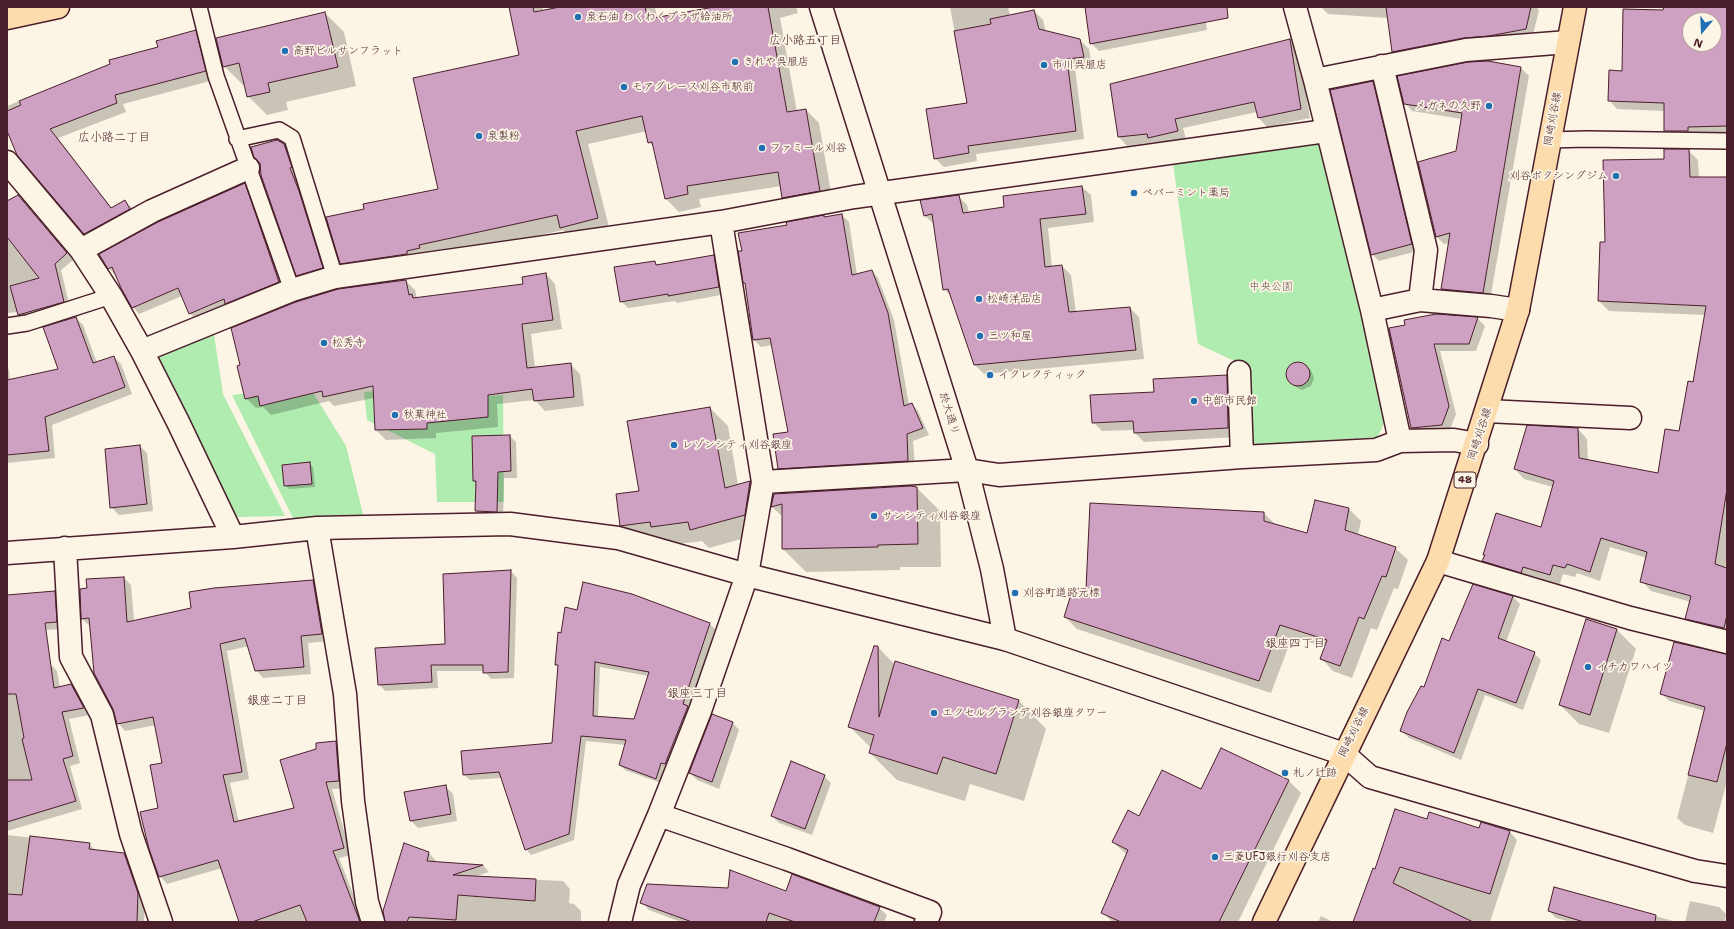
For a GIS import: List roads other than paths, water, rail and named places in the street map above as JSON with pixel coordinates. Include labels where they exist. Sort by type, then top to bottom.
[{"type":"main road","points":[[7,18],[58,7]]},
{"type":"main road","name":"岡崎刈谷線","points":[[1264,922],[1438,561],[1477,444],[1518,310],[1575,7]]},
{"type":"street","name":"於大通り","points":[[821,7],[967,470],[992,569],[1005,639]]},
{"type":"street","points":[[1295,7],[1315,80],[1326,131],[1372,310],[1400,441]]},
{"type":"street","points":[[1315,80],[1466,50],[1568,42]]},
{"type":"street","points":[[1382,66],[1426,250],[1420,300]]},
{"type":"street","points":[[142,351],[292,290],[335,277],[721,222],[879,193],[1326,131]]},
{"type":"street","points":[[7,162],[81,250],[111,296],[142,351],[178,422],[233,537]]},
{"type":"street","points":[[81,250],[152,211],[248,168]]},
{"type":"street","points":[[620,922],[629,885],[659,815],[700,711],[747,575],[763,482],[721,222]]},
{"type":"street","points":[[1372,310],[1420,300],[1491,306],[1518,310]]},
{"type":"street","points":[[1239,372],[1242,457]]},
{"type":"street","points":[[1487,411],[1630,418]]},
{"type":"street","points":[[763,482],[967,470],[999,475],[1242,457],[1376,450],[1400,441],[1454,440],[1477,444]]},
{"type":"street","points":[[7,553],[233,537],[317,528],[510,524],[618,538],[747,575],[1005,639],[1344,754],[1370,777],[1695,871],[1727,876]]},
{"type":"street","points":[[317,528],[345,694],[353,801],[367,902],[373,922]]},
{"type":"street","points":[[65,548],[71,657],[102,715],[131,834],[161,922]]},
{"type":"street","points":[[1438,561],[1630,618],[1727,642]]},
{"type":"street","points":[[659,815],[786,859],[930,912],[926,922]]},
{"type":"lane","points":[[199,7],[216,76],[237,139],[292,290]]},
{"type":"lane","points":[[237,139],[279,130],[292,138],[335,277]]},
{"type":"lane","points":[[1549,140],[1587,139],[1727,141]]},
{"type":"lane","points":[[7,326],[27,323],[111,296]]},
{"type":"place","name":"泉石油 わくわくプラザ給油所","points":[[578,17]]},
{"type":"place","name":"高野ビルサンフラット","points":[[285,51]]},
{"type":"place","name":"きれや呉服店","points":[[735,62]]},
{"type":"place","name":"市川呉服店","points":[[1044,65]]},
{"type":"place","name":"モアグレース刈谷市駅前","points":[[624,87]]},
{"type":"place","name":"メガネの久野","points":[[1489,106]]},
{"type":"place","name":"泉製粉","points":[[479,136]]},
{"type":"place","name":"ファミール刈谷","points":[[762,148]]},
{"type":"place","name":"刈谷ボクシングジム","points":[[1616,176]]},
{"type":"place","name":"ペパーミント薬局","points":[[1134,193]]},
{"type":"place","name":"松崎洋品店","points":[[979,299]]},
{"type":"place","name":"三ツ和屋","points":[[980,336]]},
{"type":"place","name":"松秀寺","points":[[324,343]]},
{"type":"place","name":"イクレクティック","points":[[990,375]]},
{"type":"place","name":"中部市民館","points":[[1194,401]]},
{"type":"place","name":"秋葉神社","points":[[395,415]]},
{"type":"place","name":"レゾンシティ刈谷銀座","points":[[674,445]]},
{"type":"place","name":"サンシティ刈谷銀座","points":[[874,516]]},
{"type":"place","name":"刈谷町道路元標","points":[[1015,593]]},
{"type":"place","name":"イチカワハイツ","points":[[1588,667]]},
{"type":"place","name":"エクセルグランデ刈谷銀座タワー","points":[[934,713]]},
{"type":"place","name":"札ノ辻跡","points":[[1285,773]]},
{"type":"place","name":"三菱UFJ銀行刈谷支店","points":[[1215,857]]},
{"type":"district","name":"広小路五丁目","points":[[805,41]]},
{"type":"district","name":"広小路二丁目","points":[[114,138]]},
{"type":"district","name":"銀座四丁目","points":[[1295,644]]},
{"type":"district","name":"銀座三丁目","points":[[697,694]]},
{"type":"district","name":"銀座二丁目","points":[[277,701]]},
{"type":"park label","name":"中央公園","points":[[1271,287]]}]
